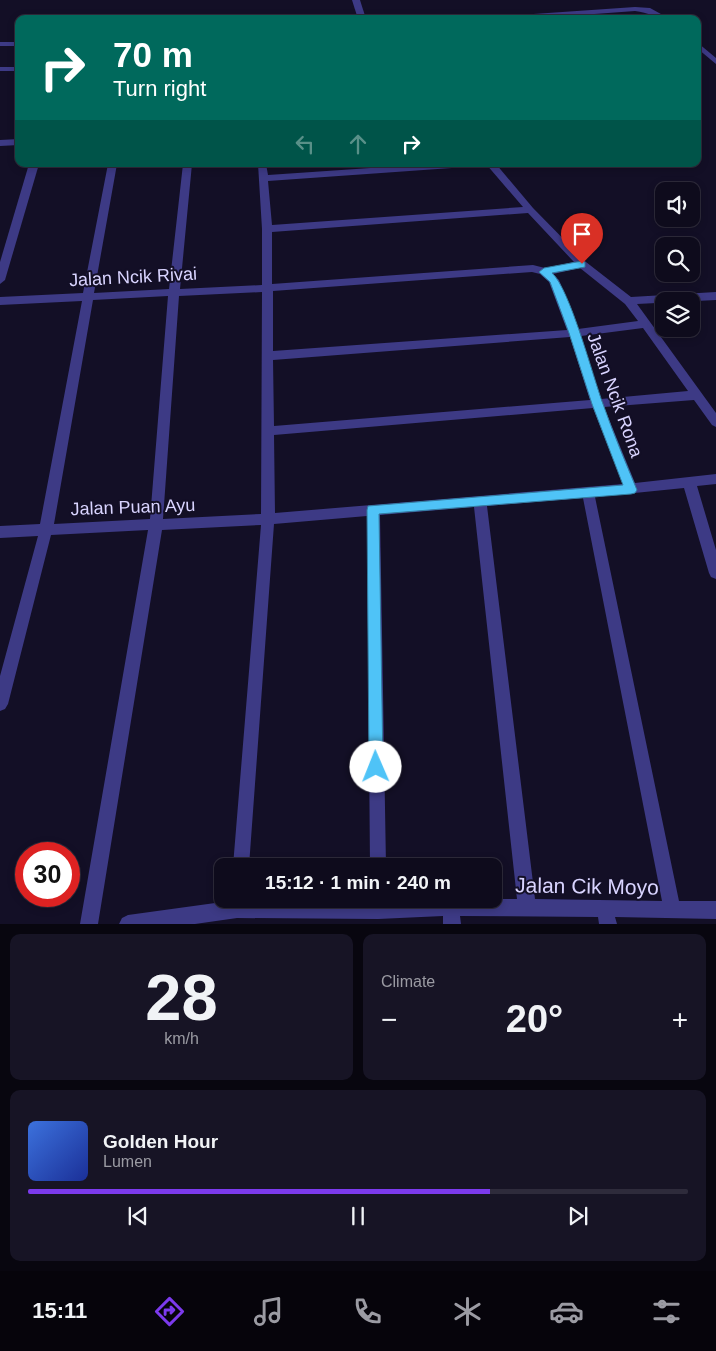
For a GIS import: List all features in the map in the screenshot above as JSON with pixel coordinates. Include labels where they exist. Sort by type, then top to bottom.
[{"type":"street","points":[[359,0],[361,15]]},
{"type":"street","points":[[547,15],[635,9],[646,10],[657,15]]},
{"type":"street","points":[[0,44],[15,44]]},
{"type":"street","points":[[701,48],[716,62]]},
{"type":"street","points":[[0,143],[15,142]]},
{"type":"street","points":[[0,280],[33,167]]},
{"type":"street","points":[[0,704],[46,529],[111,167]]},
{"type":"street","points":[[89,924],[156,525],[174,293],[187,167]]},
{"type":"street","points":[[242,858],[268,519],[267,229],[262,167]]},
{"type":"street","points":[[263,178],[422,167]]},
{"type":"street","points":[[494,167],[530,210],[582,264],[629,301],[716,422]]},
{"type":"street","points":[[267,229],[530,210]]},
{"type":"street","name":"Jalan Ncik Rivai","points":[[0,301],[267,288],[538,270],[582,264]]},
{"type":"street","name":"Jalan Ncik Rona","points":[[538,270],[554,280],[574,333],[597,404],[631,490]]},
{"type":"street","points":[[629,301],[716,296]]},
{"type":"street","points":[[268,356],[574,333],[645,324]]},
{"type":"street","points":[[268,431],[698,395]]},
{"type":"street","name":"Jalan Puan Ayu","points":[[0,532],[268,519],[631,490],[716,479]]},
{"type":"street","points":[[689,482],[716,573]]},
{"type":"street","points":[[588,493],[672,910]]},
{"type":"street","points":[[480,502],[527,908]]},
{"type":"street","points":[[373,510],[378,858]]},
{"type":"street","name":"Jalan Cik Moyo","points":[[130,923],[215,908]]},
{"type":"street","name":"Jalan Cik Moyo","points":[[256,908],[298,917],[353,908]]},
{"type":"street","name":"Jalan Cik Moyo","points":[[405,908],[452,915],[527,908],[606,916],[672,910],[716,910]]},
{"type":"lane","points":[[0,69],[15,69]]},
{"type":"route","points":[[376,767],[373,510],[631,490],[597,404],[574,333],[554,280],[544,272],[582,264]]}]
